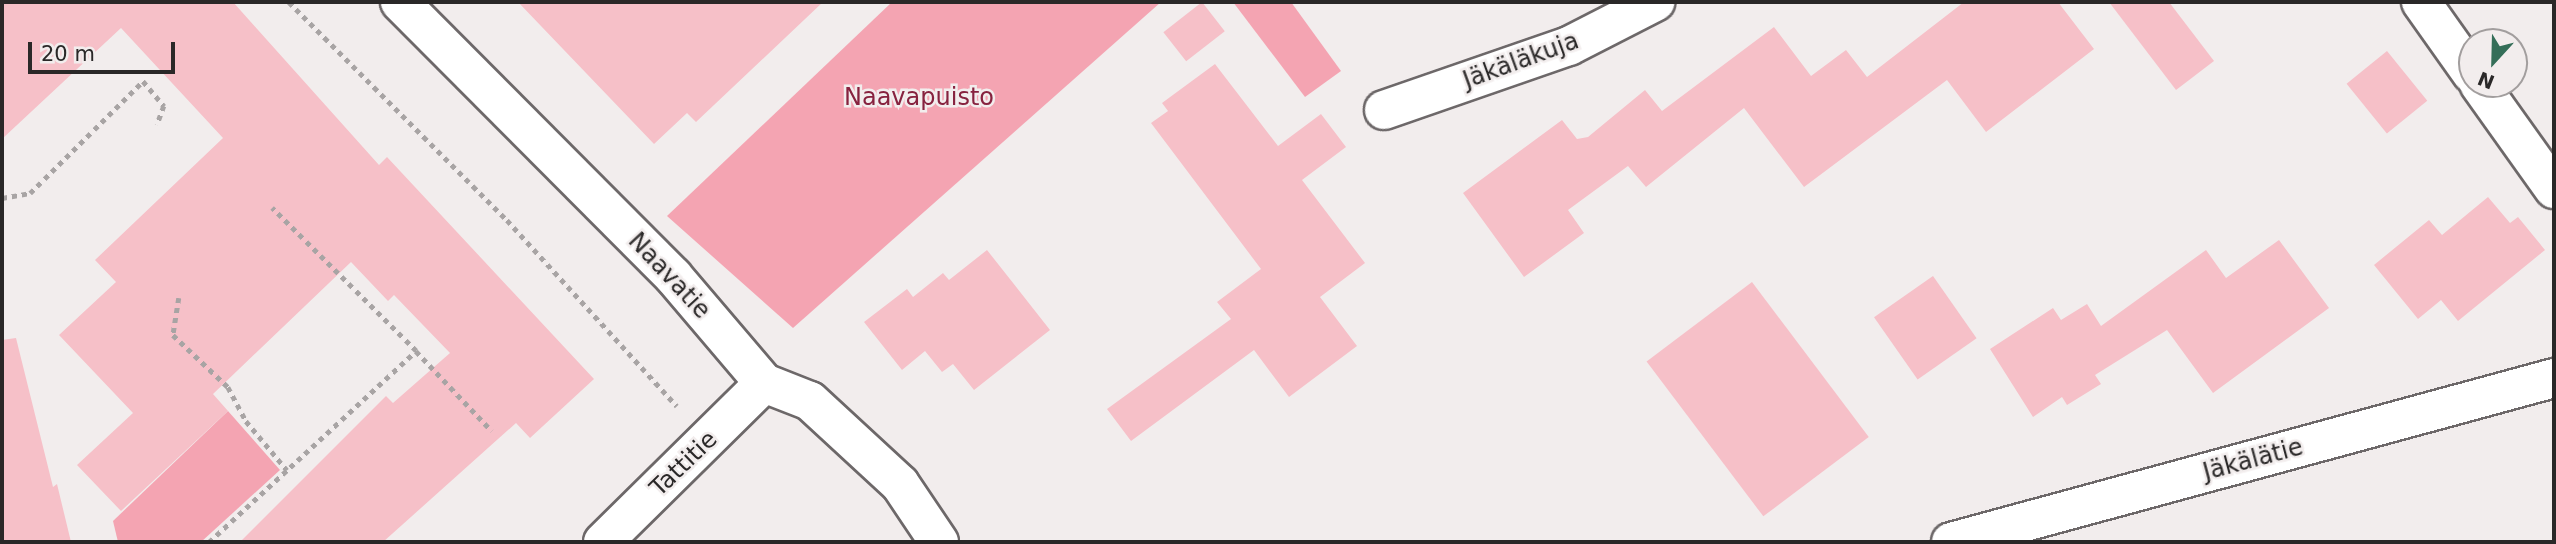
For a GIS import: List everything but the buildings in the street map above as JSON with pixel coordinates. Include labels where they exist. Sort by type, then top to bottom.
[{"type":"street","name":"Naavatie","points":[[400,2],[673,276],[764,383],[810,401],[900,484],[939,542]]},
{"type":"street","name":"Jäkäläkuja","points":[[1384,110],[1569,46],[1655,2]]},
{"type":"street","points":[[2421,2],[2458,54]]},
{"type":"street","points":[[2489,98],[2554,190]]},
{"type":"street","name":"Jäkälätie","points":[[1951,542],[2554,378]]},
{"type":"street","name":"Tattitie","points":[[603,542],[695,456],[764,383]]},
{"type":"path","points":[[289,2],[507,220],[681,411],[695,456]]},
{"type":"path","points":[[2,198],[30,193],[143,82],[164,106],[157,125]]},
{"type":"path","points":[[272,208],[492,431]]},
{"type":"path","points":[[179,298],[173,335],[228,387],[246,421],[287,470]]},
{"type":"path","points":[[209,542],[416,351]]},
{"type":"green space","name":"Naavapuisto","points":[[892,2],[1161,2],[793,328],[667,216]]},
{"type":"green space","points":[[1233,2],[1291,2],[1341,71],[1305,97]]},
{"type":"green space","points":[[228,411],[280,470],[201,542],[118,542],[113,521]]}]
